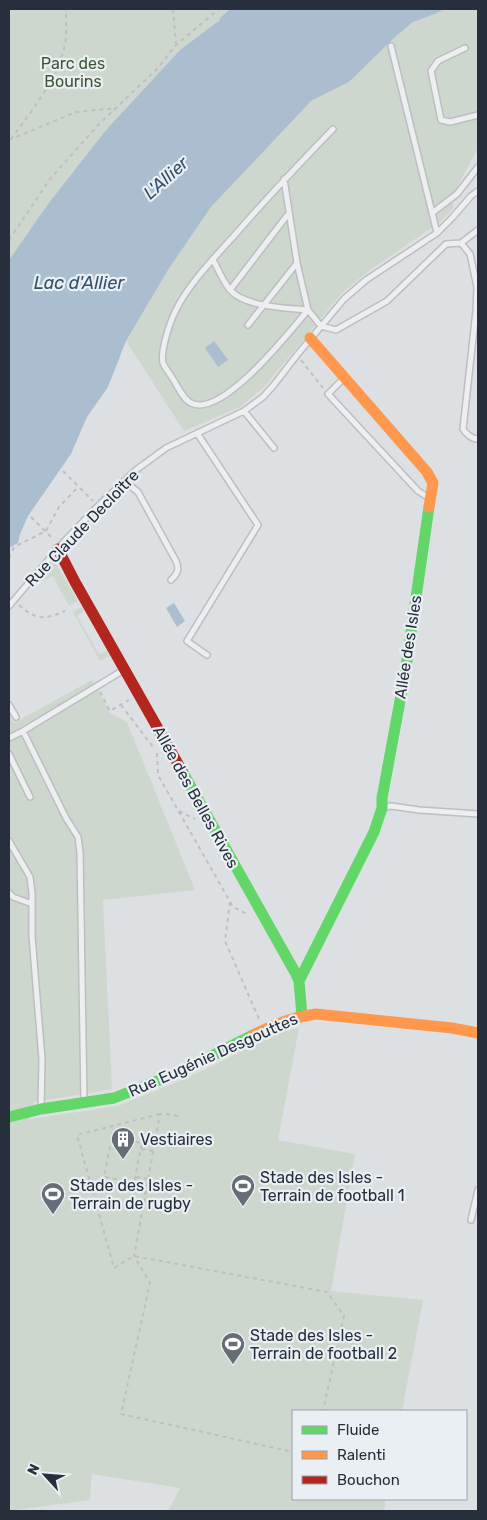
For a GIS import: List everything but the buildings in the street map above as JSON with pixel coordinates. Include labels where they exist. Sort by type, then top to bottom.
[{"type":"street","name":"Allée des Isles","points":[[299,981],[374,832],[382,808],[382,798],[404,674],[433,483],[427,472],[310,338]]},
{"type":"street","name":"Allée des Belles Rives","points":[[55,544],[299,981],[302,1016]]},
{"type":"street","name":"Rue Eugénie Desgouttes","points":[[9,1117],[114,1098],[138,1090],[180,1072],[263,1030],[302,1016],[316,1014],[452,1028],[478,1033]]},
{"type":"lane","points":[[391,46],[437,233]]},
{"type":"lane","points":[[465,48],[438,61],[431,71],[441,120],[450,122],[478,115]]},
{"type":"lane","points":[[308,310],[258,369],[226,395],[204,405],[192,404],[186,398],[163,363],[168,329],[175,311],[188,292],[212,260],[333,129]]},
{"type":"lane","points":[[432,213],[457,194],[478,167]]},
{"type":"lane","points":[[284,180],[297,263],[308,310],[321,326],[336,330],[387,301],[446,244],[461,243],[478,230]]},
{"type":"lane","name":"Rue Claude Decloître","points":[[9,606],[55,544],[124,481],[147,461],[166,448],[244,411],[273,386],[310,338],[344,299],[366,280],[437,233],[478,190]]},
{"type":"lane","points":[[230,290],[289,214]]},
{"type":"lane","points":[[461,243],[470,254],[477,288],[477,313],[463,429],[466,434],[478,439]]},
{"type":"lane","points":[[212,260],[230,290],[241,298],[264,305],[308,310]]},
{"type":"lane","points":[[248,325],[297,263]]},
{"type":"lane","points":[[345,378],[328,394],[418,491],[432,498]]},
{"type":"lane","points":[[244,411],[274,448]]},
{"type":"lane","points":[[197,433],[258,525],[187,641],[208,655]]},
{"type":"lane","points":[[124,481],[138,492],[176,561],[178,570],[171,580]]},
{"type":"lane","points":[[9,738],[124,670]]},
{"type":"lane","points":[[9,706],[16,718]]},
{"type":"lane","points":[[23,731],[66,818],[78,837],[80,852],[84,1102]]},
{"type":"lane","points":[[9,754],[30,797]]},
{"type":"lane","points":[[382,808],[391,806],[478,814]]},
{"type":"lane","points":[[9,841],[30,877],[32,893],[32,936],[42,1058],[41,1110]]},
{"type":"lane","points":[[9,893],[13,897],[32,904]]},
{"type":"lane","points":[[471,1220],[478,1190]]},
{"type":"path","points":[[10,140],[30,114],[60,62],[65,43],[66,9]]},
{"type":"path","points":[[173,9],[176,45]]},
{"type":"path","points":[[9,240],[50,179],[99,124],[157,69],[176,45],[219,9]]},
{"type":"path","points":[[10,140],[76,112],[117,108]]},
{"type":"path","points":[[297,355],[328,394]]},
{"type":"path","points":[[63,471],[92,499]]},
{"type":"path","points":[[9,558],[14,547],[46,531],[59,507],[78,486]]},
{"type":"path","points":[[31,517],[46,531],[55,544]]},
{"type":"path","points":[[13,600],[30,615],[52,616],[65,611]]},
{"type":"path","points":[[121,704],[157,753],[158,775],[233,907],[260,920],[265,919]]},
{"type":"path","points":[[179,811],[199,821]]},
{"type":"path","points":[[230,902],[225,941],[263,1030]]},
{"type":"path","points":[[178,1116],[160,1114],[77,1135],[114,1268],[134,1256],[327,1292],[344,1316],[323,1410]]},
{"type":"path","points":[[160,1114],[134,1256],[150,1283],[121,1414],[292,1452]]},
{"type":"path","points":[[112,1137],[142,1143],[141,1149],[134,1182],[104,1176],[112,1137]]},
{"type":"path","points":[[141,1149],[153,1151]]},
{"type":"path","points":[[135,1177],[148,1179]]},
{"type":"green space","name":"Parc des Bourins","points":[[9,9],[230,9],[218,22],[180,50],[106,130],[48,204],[9,260]]},
{"type":"green space","points":[[445,9],[478,9],[478,148],[452,197],[453,209],[440,222],[370,270],[342,293],[264,387],[240,407],[184,431],[126,341],[168,270],[211,207],[311,101],[349,82],[413,22]]},
{"type":"green space","points":[[53,559],[78,601],[69,606],[53,576],[42,581],[39,575]]},
{"type":"green space","points":[[82,607],[84,611],[77,616],[99,654],[107,651],[110,656],[100,661],[73,612]]},
{"type":"green space","points":[[92,680],[110,713],[127,722],[195,890],[103,900],[112,1089],[34,1102],[30,1119],[118,1106],[187,1078],[283,1031],[299,1028],[278,1140],[355,1154],[331,1291],[423,1300],[402,1410],[292,1410],[292,1500],[386,1500],[384,1511],[168,1511],[180,1488],[92,1474],[90,1500],[9,1511],[9,714],[14,723]]},
{"type":"water","name":"Lac d'Allier","points":[[230,9],[445,9],[413,22],[349,82],[311,101],[211,207],[168,270],[126,341],[108,387],[87,417],[71,454],[28,516],[18,543],[9,548],[9,260],[48,204],[106,130],[180,50],[218,22]]},
{"type":"water","points":[[214,341],[228,360],[218,367],[205,348]]},
{"type":"water","points":[[174,603],[185,621],[177,627],[166,608]]},
{"type":"traffic: fast","points":[[299,981],[374,832],[382,808],[382,798],[405,674],[429,507]]},
{"type":"traffic: fast","points":[[182,771],[296,974],[299,981],[302,1016]]},
{"type":"traffic: fast","points":[[9,1117],[41,1109],[114,1098],[180,1072],[253,1035]]},
{"type":"traffic: slow","points":[[310,338],[427,472],[433,483],[429,507]]},
{"type":"traffic: slow","points":[[253,1035],[283,1022],[316,1014],[452,1028],[478,1033]]},
{"type":"traffic: jam","points":[[58,549],[182,771]]},
{"type":"place","name":"Vestiaires","points":[[123,1160]]},
{"type":"place","name":"Stade des Isles - Terrain de football 1","points":[[243,1207]]},
{"type":"place","name":"Stade des Isles - Terrain de rugby","points":[[53,1215]]},
{"type":"place","name":"Stade des Isles - Terrain de football 2","points":[[233,1365]]},
{"type":"water label","name":"L'Allier","points":[[166,178]]}]
